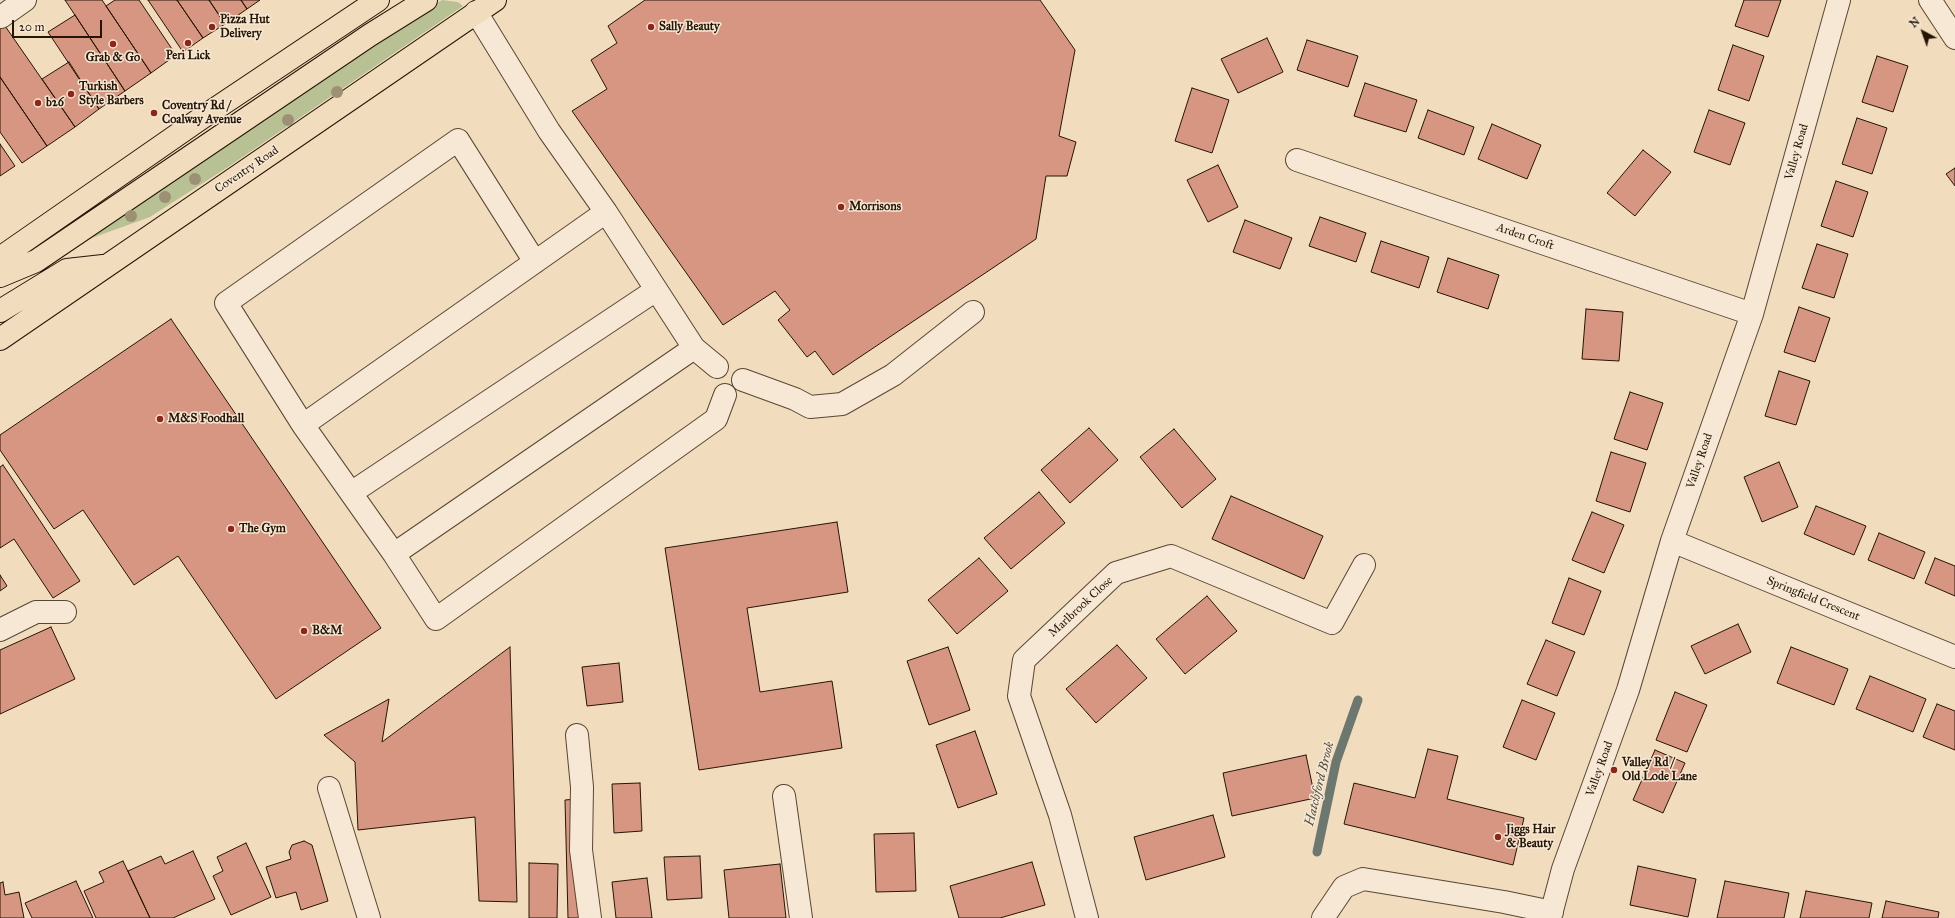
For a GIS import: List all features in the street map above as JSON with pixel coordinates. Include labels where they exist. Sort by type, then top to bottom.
[{"type":"highway","points":[[0,258],[203,117],[378,0]]},
{"type":"highway","points":[[0,276],[36,261],[370,35],[426,0]]},
{"type":"highway","name":"Coventry Road","points":[[0,339],[471,6],[495,0]]},
{"type":"highway","points":[[0,310],[67,270],[106,265]]},
{"type":"street","points":[[1,17],[25,0]]},
{"type":"street","name":"Valley Road","points":[[1551,915],[1563,869],[1628,690],[1672,540],[1752,314],[1839,0]]},
{"type":"street","points":[[1930,0],[1955,38]]},
{"type":"street","points":[[471,6],[549,131],[606,212],[694,348],[718,367]]},
{"type":"street","points":[[535,262],[458,140],[226,303],[303,425],[394,554],[436,619],[716,419],[725,395]]},
{"type":"street","name":"Arden Croft","points":[[1297,160],[1752,314]]},
{"type":"street","points":[[303,425],[606,212]]},
{"type":"street","points":[[351,493],[656,290]]},
{"type":"street","points":[[742,380],[795,399],[810,408],[842,404],[893,375],[973,312]]},
{"type":"street","points":[[394,554],[694,348]]},
{"type":"street","points":[[727,364],[736,367],[742,375],[742,385],[735,393],[725,395],[716,391],[711,381],[714,371],[718,367],[727,364]]},
{"type":"street","name":"Springfield Crescent","points":[[1672,540],[1955,657]]},
{"type":"street","name":"Marlbrook Close","points":[[1087,918],[1060,815],[1019,696],[1024,660],[1116,573],[1171,556],[1332,623],[1364,566]]},
{"type":"street","points":[[0,630],[36,612],[65,612]]},
{"type":"street","points":[[577,735],[582,787],[581,850],[590,918]]},
{"type":"street","points":[[329,788],[369,918]]},
{"type":"street","points":[[784,796],[801,918]]},
{"type":"street","points":[[1324,918],[1344,887],[1363,880],[1504,902],[1551,915]]},
{"type":"green space","points":[[442,0],[458,2],[463,6],[228,167],[150,217],[89,239],[86,231]]},
{"type":"building","name":"Grab & Go","points":[[65,0],[102,0],[151,73],[125,91]]},
{"type":"building","points":[[115,0],[139,0],[176,55],[151,73],[106,6]]},
{"type":"building","points":[[148,0],[177,0],[203,38],[183,52]]},
{"type":"building","points":[[177,0],[209,0],[225,24],[203,38]]},
{"type":"building","points":[[209,0],[241,0],[247,9],[225,24]]},
{"type":"building","points":[[241,0],[260,0],[247,9]]},
{"type":"building","name":"Morrisons","points":[[645,0],[1040,0],[1075,50],[1059,136],[1076,142],[1067,176],[1046,176],[1036,239],[833,375],[815,351],[807,357],[778,320],[790,310],[775,291],[723,325],[572,111],[607,89],[591,60],[617,43],[608,26]]},
{"type":"building","points":[[1744,0],[1781,0],[1768,37],[1735,26]]},
{"type":"building","points":[[75,15],[125,91],[99,109],[48,32]]},
{"type":"building","name":"b26","points":[[3,23],[75,127],[47,146],[0,77],[0,26]]},
{"type":"building","points":[[1267,38],[1283,72],[1238,93],[1221,59]]},
{"type":"building","points":[[1307,40],[1358,56],[1348,87],[1297,70]]},
{"type":"building","points":[[1733,45],[1764,56],[1749,101],[1718,90]]},
{"type":"building","points":[[1877,56],[1908,66],[1893,112],[1862,102]]},
{"type":"building","name":"Turkish Style Barbers","points":[[69,62],[99,109],[75,127],[42,79]]},
{"type":"building","points":[[0,77],[47,146],[22,163],[0,132]]},
{"type":"building","points":[[1365,83],[1417,100],[1406,132],[1354,116]]},
{"type":"building","points":[[1192,88],[1229,100],[1212,153],[1175,141]]},
{"type":"building","points":[[1428,110],[1474,127],[1464,155],[1418,138]]},
{"type":"building","points":[[1709,110],[1745,123],[1730,165],[1694,152]]},
{"type":"building","points":[[1857,118],[1887,128],[1872,174],[1842,164]]},
{"type":"building","points":[[1492,124],[1541,145],[1527,179],[1478,159]]},
{"type":"building","points":[[0,144],[15,166],[0,176]]},
{"type":"building","points":[[1643,150],[1671,172],[1635,216],[1607,193]]},
{"type":"building","points":[[1218,165],[1238,207],[1208,222],[1187,180]]},
{"type":"building","points":[[1955,168],[1955,186],[1946,174]]},
{"type":"building","points":[[1836,181],[1868,192],[1853,237],[1821,226]]},
{"type":"building","points":[[1320,217],[1366,233],[1356,262],[1309,246]]},
{"type":"building","points":[[1245,220],[1292,238],[1280,269],[1233,252]]},
{"type":"building","points":[[1381,241],[1429,257],[1419,288],[1371,272]]},
{"type":"building","points":[[1817,244],[1848,254],[1834,298],[1802,288]]},
{"type":"building","points":[[1448,258],[1499,275],[1488,309],[1437,292]]},
{"type":"building","points":[[1799,307],[1830,318],[1815,362],[1784,352]]},
{"type":"building","points":[[1586,309],[1623,312],[1619,361],[1582,359]]},
{"type":"building","points":[[171,319],[381,628],[276,699],[178,556],[134,585],[83,510],[54,529],[0,450],[0,435]]},
{"type":"building","points":[[1779,371],[1810,381],[1796,425],[1765,416]]},
{"type":"building","points":[[1630,392],[1663,403],[1647,450],[1614,439]]},
{"type":"building","points":[[1089,428],[1118,460],[1070,503],[1041,470]]},
{"type":"building","points":[[1174,429],[1216,479],[1182,508],[1140,457]]},
{"type":"building","points":[[1611,452],[1646,463],[1630,512],[1596,501]]},
{"type":"building","points":[[1779,462],[1798,507],[1762,522],[1744,477]]},
{"type":"building","points":[[3,465],[80,581],[53,598],[14,539],[0,548],[0,467]]},
{"type":"building","points":[[1039,492],[1065,523],[1011,569],[984,538]]},
{"type":"building","points":[[1231,496],[1323,536],[1304,579],[1212,539]]},
{"type":"building","points":[[1816,506],[1866,526],[1854,555],[1804,534]]},
{"type":"building","points":[[1592,512],[1624,525],[1604,573],[1572,560]]},
{"type":"building","points":[[837,522],[848,592],[747,608],[760,692],[832,681],[842,748],[699,770],[665,548]]},
{"type":"building","points":[[1879,533],[1925,552],[1914,579],[1868,560]]},
{"type":"building","points":[[979,558],[1008,591],[957,634],[928,600]]},
{"type":"building","points":[[1935,558],[1955,566],[1955,596],[1925,583]]},
{"type":"building","points":[[0,575],[7,586],[0,591]]},
{"type":"building","points":[[1569,578],[1601,591],[1584,635],[1552,623]]},
{"type":"building","points":[[1207,596],[1237,631],[1185,674],[1156,639]]},
{"type":"building","points":[[1738,624],[1751,652],[1705,674],[1691,646]]},
{"type":"building","points":[[51,627],[75,679],[0,714],[0,650]]},
{"type":"building","points":[[1546,640],[1575,652],[1557,696],[1527,684]]},
{"type":"building","points":[[1117,645],[1147,678],[1096,723],[1066,689]]},
{"type":"building","points":[[510,647],[517,902],[479,901],[475,817],[358,830],[355,762],[324,735],[389,699],[382,742]]},
{"type":"building","points":[[948,647],[970,710],[929,725],[907,661]]},
{"type":"building","points":[[1791,647],[1848,669],[1834,705],[1777,683]]},
{"type":"building","points":[[619,663],[623,702],[587,706],[582,667]]},
{"type":"building","points":[[1870,676],[1926,699],[1913,732],[1856,709]]},
{"type":"building","points":[[1675,692],[1707,705],[1687,752],[1656,740]]},
{"type":"building","points":[[1522,700],[1555,713],[1536,760],[1503,747]]},
{"type":"building","points":[[1937,704],[1955,711],[1955,750],[1923,737]]},
{"type":"building","points":[[975,731],[997,794],[958,808],[936,745]]},
{"type":"building","points":[[1428,749],[1458,756],[1447,799],[1524,818],[1513,865],[1344,824],[1354,783],[1415,798]]},
{"type":"building","points":[[1655,750],[1685,763],[1663,813],[1633,800]]},
{"type":"building","points":[[1306,755],[1315,798],[1232,816],[1223,773]]},
{"type":"building","points":[[640,783],[642,831],[614,833],[612,784]]},
{"type":"building","points":[[577,799],[585,918],[568,918],[565,800]]},
{"type":"building","points":[[1213,815],[1225,857],[1146,880],[1134,837]]},
{"type":"building","points":[[914,833],[916,891],[876,892],[874,834]]},
{"type":"building","points":[[304,841],[312,845],[328,901],[301,910],[296,892],[276,898],[266,867],[291,859],[289,852],[292,845]]},
{"type":"building","points":[[246,843],[271,897],[231,915],[213,876],[223,871],[217,857]]},
{"type":"building","points":[[193,851],[215,899],[173,918],[150,918],[128,871],[161,856],[165,864]]},
{"type":"building","points":[[700,856],[702,898],[667,900],[664,857]]},
{"type":"building","points":[[123,861],[150,918],[96,918],[84,891],[104,882],[99,872]]},
{"type":"building","points":[[1032,862],[1045,905],[1000,918],[959,918],[950,886]]},
{"type":"building","points":[[529,863],[558,864],[557,918],[529,918]]},
{"type":"building","points":[[780,864],[786,918],[729,918],[724,870]]},
{"type":"building","points":[[1638,866],[1696,879],[1688,917],[1630,905]]},
{"type":"building","points":[[647,878],[652,918],[616,918],[612,882]]},
{"type":"building","points":[[76,881],[93,918],[32,918],[25,903]]},
{"type":"building","points":[[1725,881],[1789,893],[1784,918],[1717,918]]},
{"type":"building","points":[[3,882],[5,895],[19,892],[24,918],[0,918],[0,883]]},
{"type":"building","points":[[1806,891],[1872,903],[1869,918],[1800,918]]},
{"type":"building","points":[[1886,901],[1939,912],[1938,918],[1882,918]]},
{"type":"waterway","name":"Hatchford Brook","points":[[1317,852],[1336,762],[1358,700]]},
{"type":"place","name":"Pizza Hut Delivery","points":[[212,27]]},
{"type":"place","name":"Sally Beauty","points":[[651,27]]},
{"type":"place","name":"Peri Lick","points":[[188,43]]},
{"type":"place","name":"Grab & Go","points":[[113,44]]},
{"type":"place","name":"Turkish Style Barbers","points":[[71,94]]},
{"type":"place","name":"b26","points":[[38,103]]},
{"type":"place","name":"Coventry Rd / Coalway Avenue","points":[[154,113]]},
{"type":"place","name":"Morrisons","points":[[841,207]]},
{"type":"place","name":"M&S Foodhall","points":[[160,419]]},
{"type":"place","name":"The Gym","points":[[231,529]]},
{"type":"place","name":"B&M","points":[[304,631]]},
{"type":"place","name":"Valley Rd / Old Lode Lane","points":[[1614,770]]},
{"type":"place","name":"Jiggs Hair & Beauty","points":[[1498,837]]}]
